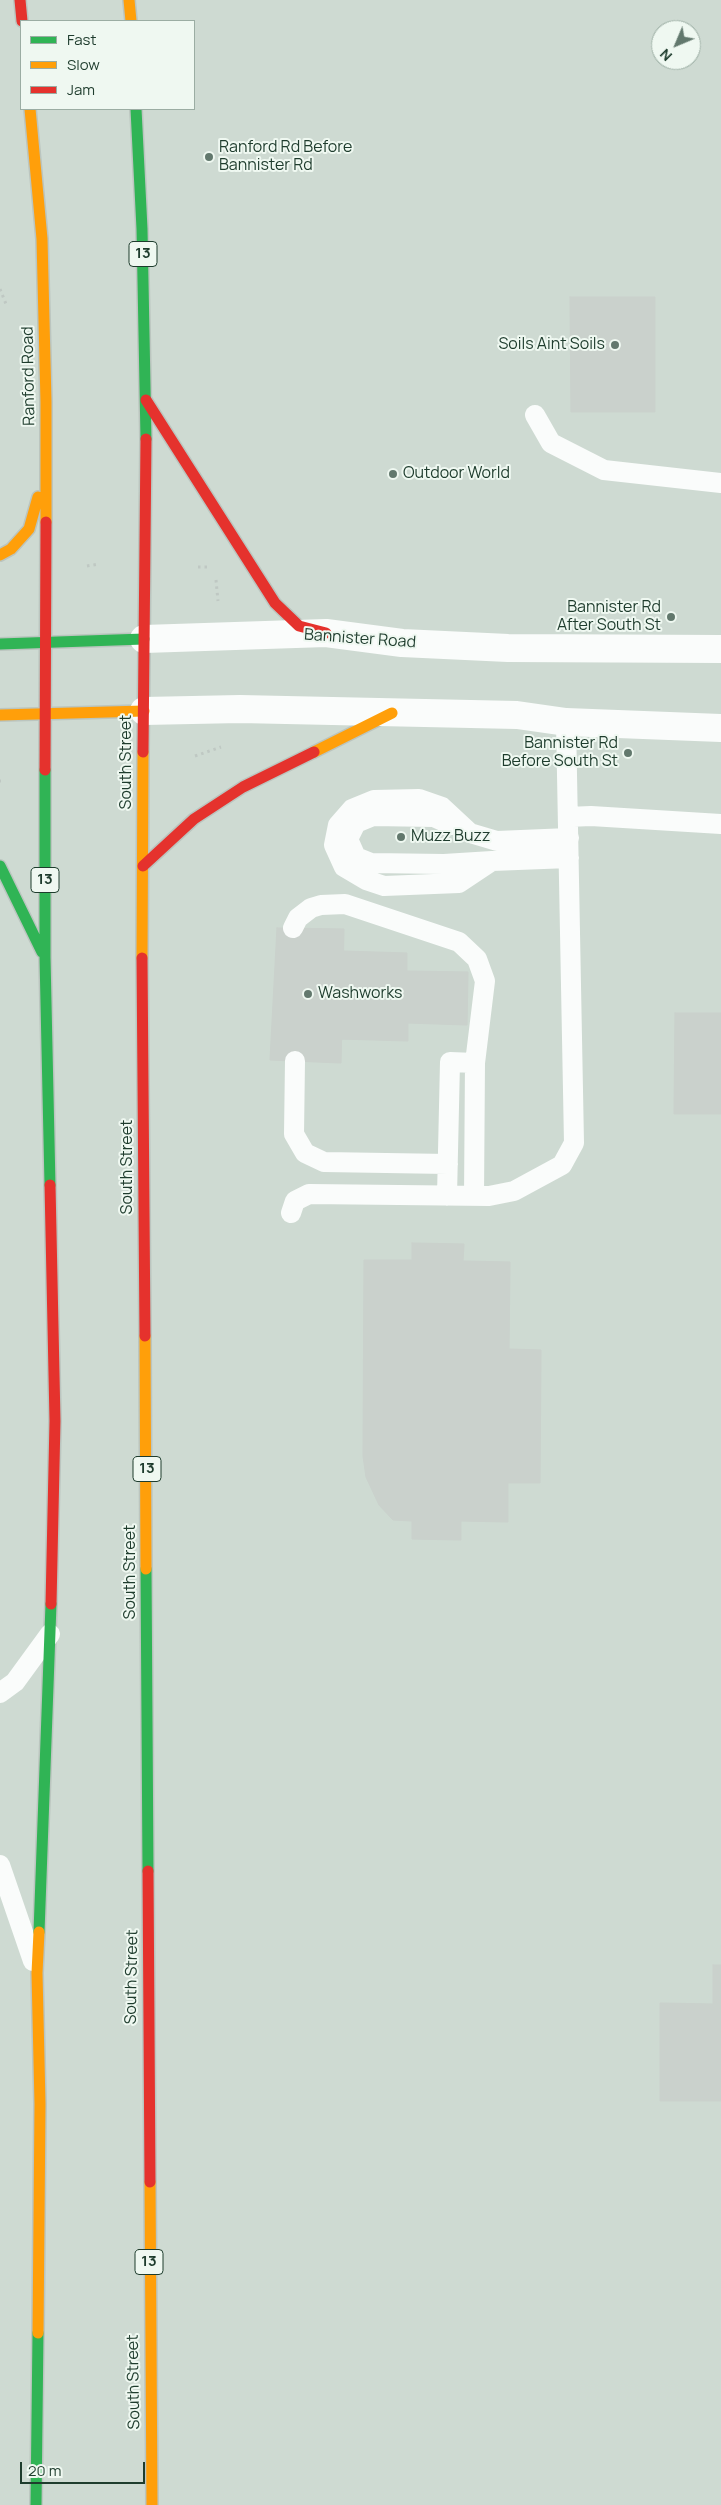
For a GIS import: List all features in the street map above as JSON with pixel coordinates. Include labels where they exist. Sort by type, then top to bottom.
[{"type":"main road","points":[[20,0],[22,20]]},
{"type":"main road","points":[[129,0],[131,20]]},
{"type":"main road","name":"Ranford Road","points":[[30,110],[42,239],[46,469],[46,642]]},
{"type":"main road","name":"13","points":[[136,110],[142,229],[146,400],[144,639]]},
{"type":"main road","points":[[146,400],[275,604],[298,626],[326,633]]},
{"type":"main road","points":[[0,555],[12,549],[29,529],[46,469]]},
{"type":"main road","name":"Bannister Road","points":[[0,644],[144,639]]},
{"type":"main road","name":"South Street","points":[[144,639],[143,866],[149,1834],[147,2019],[152,2505]]},
{"type":"main road","name":"13","points":[[36,2505],[40,2104],[37,1973],[50,1634],[55,1421],[45,957],[46,642]]},
{"type":"main road","points":[[0,714],[144,711]]},
{"type":"main road","points":[[143,866],[194,819],[243,787],[392,713]]},
{"type":"main road","points":[[0,866],[45,957]]},
{"type":"street","name":"Bannister Road","points":[[144,639],[326,633],[402,643],[508,648],[721,648]]},
{"type":"street","points":[[144,711],[232,709],[518,715],[566,722],[721,728]]},
{"type":"lane","points":[[535,415],[551,443],[604,470],[721,483]]},
{"type":"lane","points":[[291,1213],[295,1201],[309,1194],[489,1196],[514,1191],[537,1181],[562,1165],[574,1143],[566,722]]},
{"type":"lane","points":[[419,799],[442,807],[470,833],[497,841],[569,848],[492,861],[459,883],[384,886],[366,880],[344,867],[334,845],[338,825],[352,808],[374,800],[419,799]]},
{"type":"lane","points":[[568,817],[591,816],[721,824]]},
{"type":"lane","points":[[293,928],[298,918],[310,908],[321,905],[345,904],[459,942],[477,959],[485,981],[475,1063],[474,1196]]},
{"type":"lane","points":[[295,1061],[294,1134],[305,1153],[324,1162],[448,1164]]},
{"type":"lane","points":[[447,1196],[450,1062],[475,1063]]},
{"type":"lane","points":[[0,1693],[15,1682],[50,1634]]},
{"type":"lane","points":[[0,1865],[37,1973]]},
{"type":"path","points":[[87,566],[99,564]]},
{"type":"path","points":[[216,576],[218,601]]},
{"type":"path","points":[[195,756],[229,744]]},
{"type":"shaded area","points":[[0,0],[721,0],[721,2505],[0,2505]]},
{"type":"building","points":[[570,297],[655,297],[655,412],[571,412]]},
{"type":"building","name":"Washworks","points":[[277,928],[344,929],[341,1063],[270,1060]]},
{"type":"building","points":[[343,951],[407,953],[407,971],[468,972],[467,1025],[408,1023],[408,1041],[341,1039]]},
{"type":"building","points":[[675,1013],[721,1013],[721,1114],[674,1114]]},
{"type":"building","points":[[412,1243],[464,1244],[463,1261],[510,1262],[509,1349],[541,1350],[540,1483],[508,1483],[508,1522],[461,1521],[461,1540],[412,1539],[412,1521],[393,1520],[379,1505],[366,1477],[363,1456],[364,1260],[412,1260]]},
{"type":"building","points":[[713,1965],[721,1965],[721,2101],[660,2101],[660,2003],[713,2004]]},
{"type":"traffic: fast","points":[[136,110],[142,229],[146,439]]},
{"type":"traffic: fast","points":[[0,644],[144,639]]},
{"type":"traffic: fast","points":[[45,770],[45,957],[50,1185]]},
{"type":"traffic: fast","points":[[0,866],[42,952]]},
{"type":"traffic: fast","points":[[146,1569],[148,1871]]},
{"type":"traffic: fast","points":[[39,1932],[51,1604]]},
{"type":"traffic: fast","points":[[36,2505],[38,2333]]},
{"type":"traffic: slow","points":[[129,0],[131,20]]},
{"type":"traffic: slow","points":[[30,110],[42,239],[46,402],[46,522]]},
{"type":"traffic: slow","points":[[0,555],[11,549],[29,529],[38,497]]},
{"type":"traffic: slow","points":[[0,715],[144,711]]},
{"type":"traffic: slow","points":[[314,752],[392,713]]},
{"type":"traffic: slow","points":[[142,958],[143,752]]},
{"type":"traffic: slow","points":[[145,1336],[146,1569]]},
{"type":"traffic: slow","points":[[38,2333],[40,2104],[37,1973],[39,1932]]},
{"type":"traffic: slow","points":[[150,2182],[152,2505]]},
{"type":"traffic: jam","points":[[20,0],[22,20]]},
{"type":"traffic: jam","points":[[146,400],[275,603],[299,626],[326,633]]},
{"type":"traffic: jam","points":[[143,752],[146,439]]},
{"type":"traffic: jam","points":[[45,770],[46,522]]},
{"type":"traffic: jam","points":[[143,866],[194,819],[243,787],[314,752]]},
{"type":"traffic: jam","points":[[142,958],[145,1336]]},
{"type":"traffic: jam","points":[[50,1185],[55,1421],[51,1604]]},
{"type":"traffic: jam","points":[[148,1871],[150,2182]]},
{"type":"place","name":"Ranford Rd Before Bannister Rd","points":[[209,157]]},
{"type":"place","name":"Soils Aint Soils","points":[[615,345]]},
{"type":"place","name":"Outdoor World","points":[[393,474]]},
{"type":"place","name":"Bannister Rd After South St","points":[[671,617]]},
{"type":"place","name":"Bannister Rd Before South St","points":[[628,753]]},
{"type":"place","name":"Muzz Buzz","points":[[401,837]]},
{"type":"place","name":"Washworks","points":[[308,994]]}]
